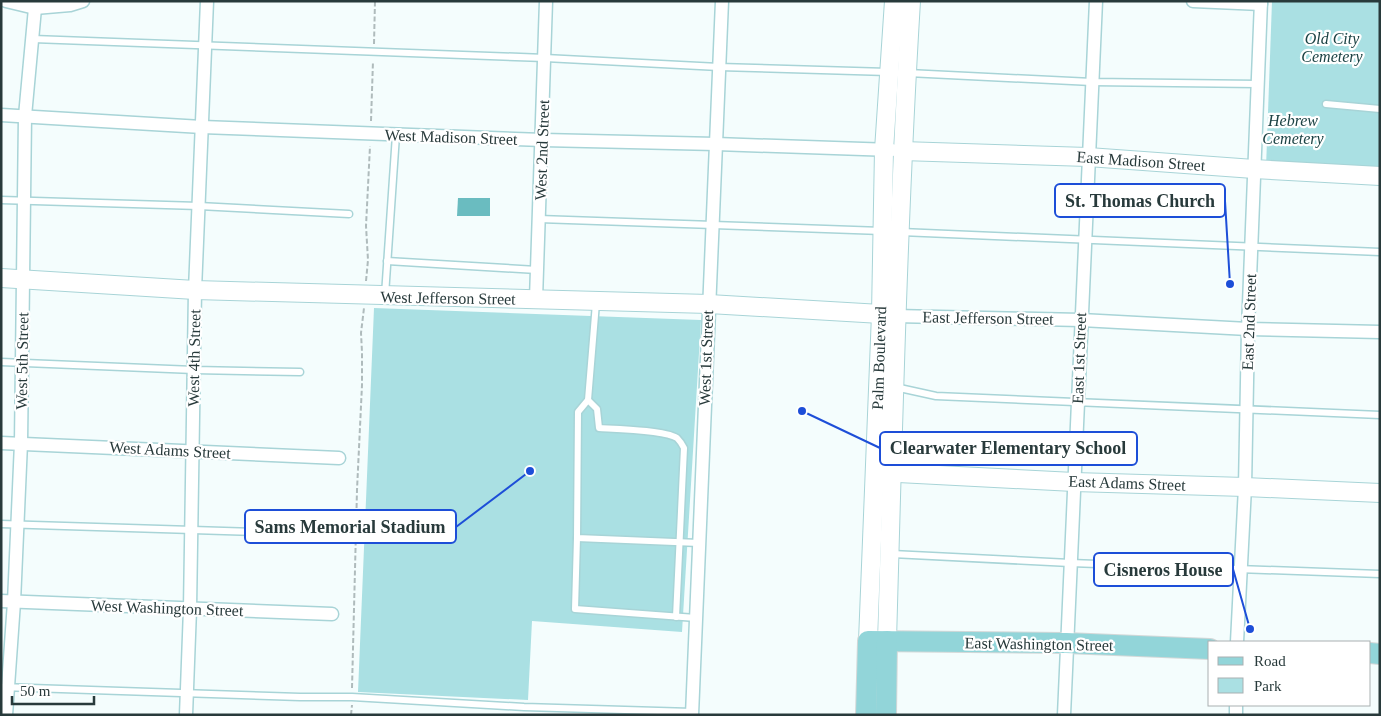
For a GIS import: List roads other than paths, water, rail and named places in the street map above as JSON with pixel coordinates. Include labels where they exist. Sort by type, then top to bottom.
[{"type":"main road","name":"Palm Boulevard","points":[[894,1],[898,72]]},
{"type":"main road","name":"Palm Boulevard","points":[[886,715],[871,555],[874,471],[888,315],[893,150],[898,72],[911,1]]},
{"type":"main road","name":"East Madison Street","points":[[893,150],[1088,157],[1380,176]]},
{"type":"main road","name":"West Jefferson Street","points":[[1,278],[195,290],[709,304],[888,315]]},
{"type":"main road","name":"Palm Boulevard","points":[[866,715],[890,554],[894,387],[888,315]]},
{"type":"main road","name":"East Adams Street","points":[[874,471],[892,474],[1074,482],[1245,486],[1380,493]]},
{"type":"main road","points":[[871,555],[890,554]]},
{"type":"main road","name":"East Washington Street","points":[[878,641],[1066,643],[1208,649]]},
{"type":"street","points":[[6,1],[35,8],[70,5],[83,1]]},
{"type":"street","name":"West 4th Street","points":[[186,715],[192,530],[195,290],[207,1]]},
{"type":"street","name":"West 2nd Street","points":[[536,300],[546,1]]},
{"type":"street","name":"West 1st Street","points":[[692,714],[722,1]]},
{"type":"street","name":"East 1st Street","points":[[1064,715],[1096,1]]},
{"type":"street","points":[[1193,1],[1261,3]]},
{"type":"street","name":"East 2nd Street","points":[[1237,641],[1245,486],[1248,329],[1261,3]]},
{"type":"street","name":"West 5th Street","points":[[6,715],[4,687],[7,602],[17,525],[21,443],[26,116],[35,8]]},
{"type":"street","name":"West Madison Street","points":[[1,115],[202,127],[370,134],[893,150]]},
{"type":"street","name":"East Jefferson Street","points":[[888,315],[1081,320],[1248,329],[1380,332]]},
{"type":"street","name":"West Adams Street","points":[[1,443],[339,458]]},
{"type":"street","name":"West Washington Street","points":[[7,602],[332,614]]},
{"type":"lane","points":[[33,40],[545,58],[1092,82],[1258,84]]},
{"type":"lane","points":[[1326,104],[1380,109]]},
{"type":"lane","points":[[385,296],[396,134]]},
{"type":"lane","points":[[1,200],[199,206],[350,214]]},
{"type":"lane","points":[[539,220],[1380,252]]},
{"type":"lane","points":[[388,261],[537,270]]},
{"type":"lane","points":[[596,301],[588,400],[578,412],[575,609],[696,618]]},
{"type":"lane","points":[[1,362],[194,370],[300,372]]},
{"type":"lane","points":[[894,387],[936,396],[1380,415]]},
{"type":"lane","points":[[588,400],[597,409],[598,428],[663,434],[676,437],[682,443],[684,448],[678,542],[676,617]]},
{"type":"lane","points":[[1,524],[288,533]]},
{"type":"lane","points":[[577,538],[699,543]]},
{"type":"lane","points":[[890,554],[1241,570],[1380,574]]},
{"type":"lane","points":[[4,687],[352,697],[524,711],[692,714]]},
{"type":"place","name":"St. Thomas Church","points":[[1230,284]]},
{"type":"place","name":"Clearwater Elementary School","points":[[802,411]]},
{"type":"place","name":"Sams Memorial Stadium","points":[[530,471]]},
{"type":"place","name":"Cisneros House","points":[[1250,629]]},
{"type":"park label","name":"Old City Cemetery","points":[[1332,47]]},
{"type":"park label","name":"Hebrew Cemetery","points":[[1293,129]]}]
